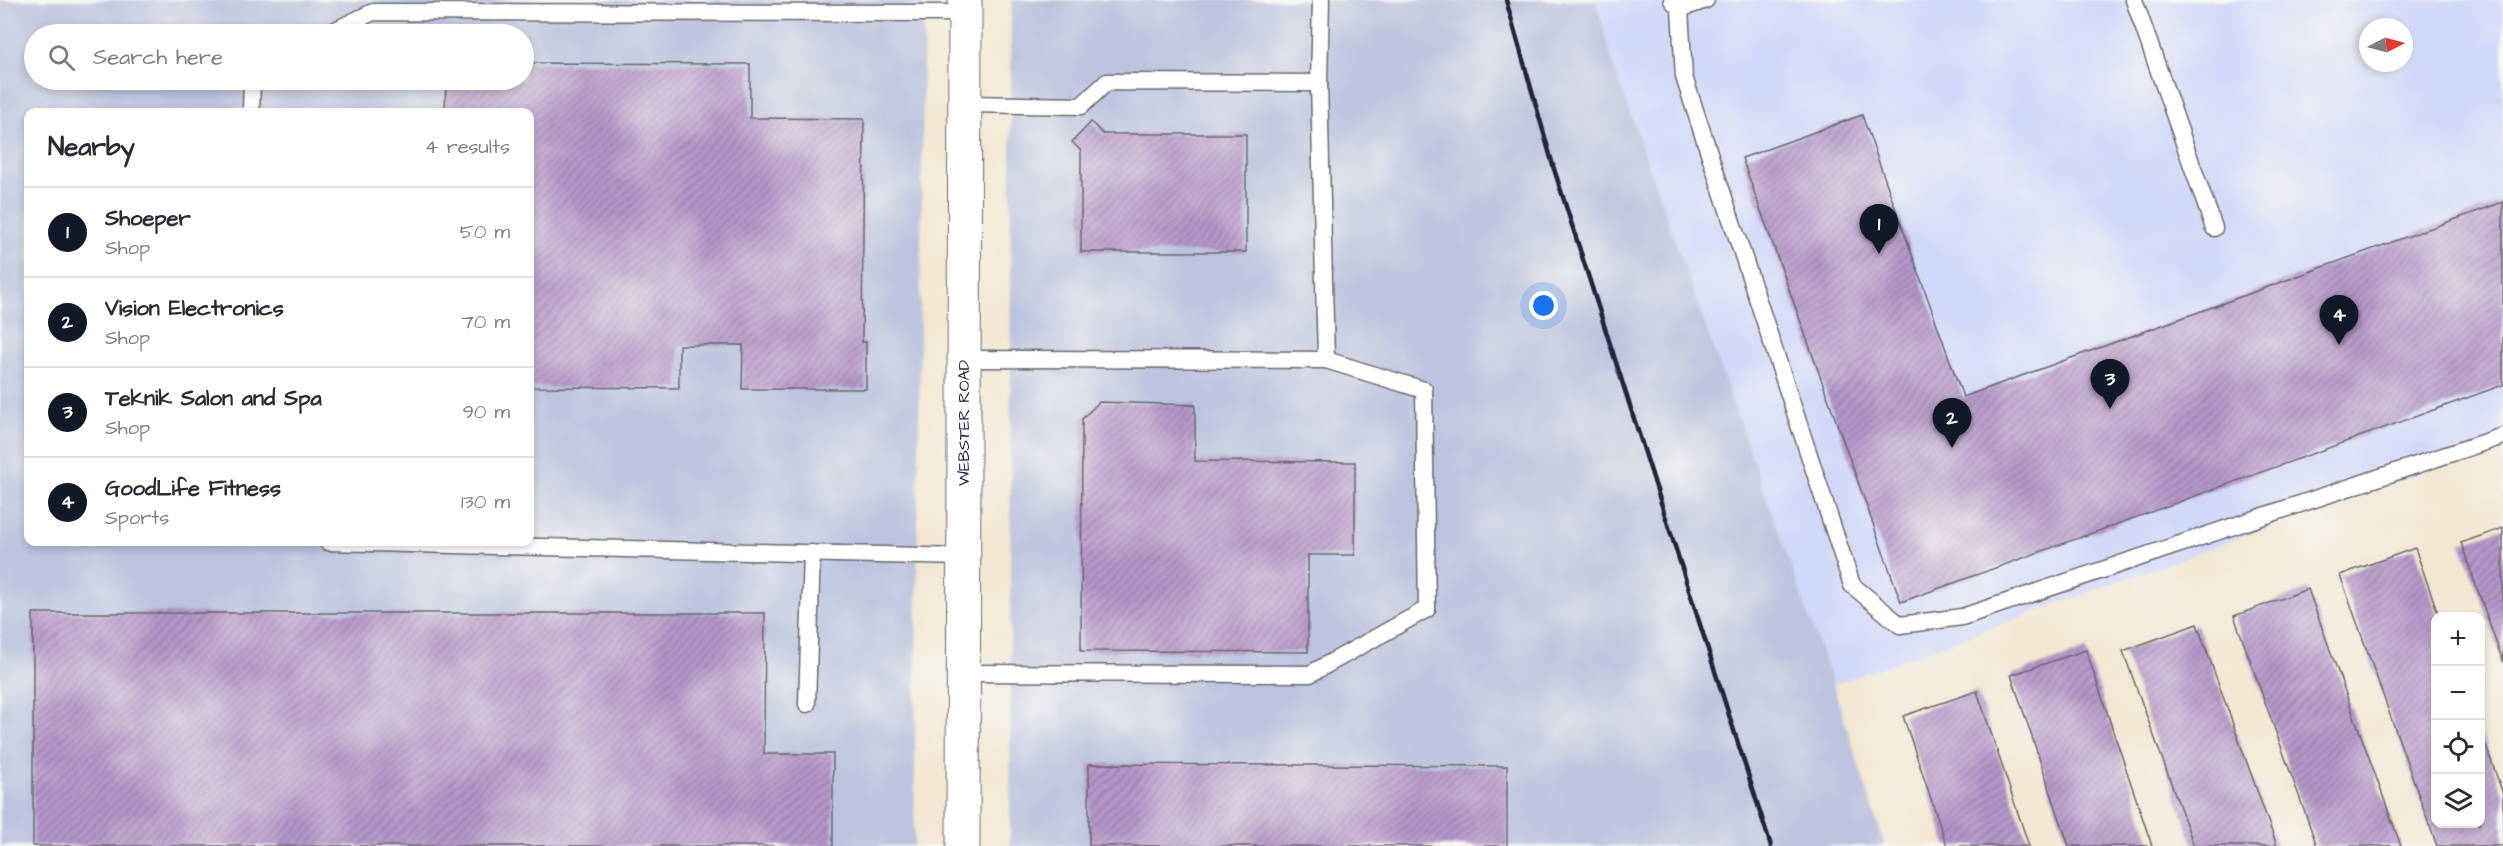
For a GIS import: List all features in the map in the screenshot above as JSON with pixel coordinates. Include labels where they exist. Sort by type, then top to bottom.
[{"type":"street","name":"WEBSTER ROAD","points":[[963,846],[965,7]]},
{"type":"lane","points":[[1321,0],[1319,83],[1326,360]]},
{"type":"lane","points":[[1706,0],[1676,4],[1684,77],[1852,585],[1900,625],[1962,617],[2503,436]]},
{"type":"lane","points":[[2134,0],[2214,228]]},
{"type":"lane","points":[[348,24],[373,12],[965,7]]},
{"type":"lane","points":[[964,104],[1081,106],[1107,82],[1319,83]]},
{"type":"lane","points":[[252,90],[252,108]]},
{"type":"lane","points":[[963,673],[1310,674],[1427,609],[1424,390],[1326,360],[964,359]]},
{"type":"lane","points":[[504,546],[964,557]]},
{"type":"lane","points":[[807,704],[812,553]]},
{"type":"shaded area","points":[[0,0],[924,0],[914,846],[0,846]]},
{"type":"shaded area","points":[[1011,0],[1596,0],[1614,68],[1833,685],[1885,846],[1010,846]]},
{"type":"shaded area","points":[[1596,0],[2503,0],[2503,442],[1833,685],[1614,68]]},
{"type":"building","points":[[534,63],[750,64],[750,118],[864,119],[862,342],[866,342],[866,389],[742,389],[743,345],[679,345],[679,388],[534,387],[534,108],[445,108],[446,90],[534,90]]},
{"type":"building","points":[[1862,115],[1963,397],[2503,202],[2503,385],[1901,602],[1742,158]]},
{"type":"building","points":[[1091,122],[1103,134],[1246,134],[1246,252],[1081,252],[1081,151],[1072,142]]},
{"type":"building","points":[[1099,402],[1195,405],[1195,461],[1355,462],[1355,555],[1308,555],[1308,652],[1081,651],[1082,419]]},
{"type":"building","points":[[2503,528],[2503,662],[2461,543]]},
{"type":"building","points":[[2415,548],[2438,612],[2431,612],[2431,828],[2485,828],[2485,743],[2503,794],[2503,846],[2437,846],[2340,575]]},
{"type":"building","points":[[2308,589],[2401,846],[2317,846],[2234,616]]},
{"type":"building","points":[[33,613],[765,613],[764,754],[833,754],[833,846],[33,846]]},
{"type":"building","points":[[2197,624],[2277,846],[2194,846],[2123,651]]},
{"type":"building","points":[[2086,650],[2152,846],[2069,846],[2011,675]]},
{"type":"building","points":[[1977,691],[2029,846],[1947,846],[1903,716]]},
{"type":"building","points":[[1089,764],[1507,766],[1507,846],[1089,846]]},
{"type":"railway","points":[[1506,0],[1554,169],[1771,846]]},
{"type":"place","name":"Shoeper","points":[[1879,254]]},
{"type":"place","name":"GoodLife Fitness","points":[[2339,345]]},
{"type":"place","name":"Teknik Salon and Spa","points":[[2110,409]]},
{"type":"place","name":"Vision Electronics","points":[[1952,448]]}]
